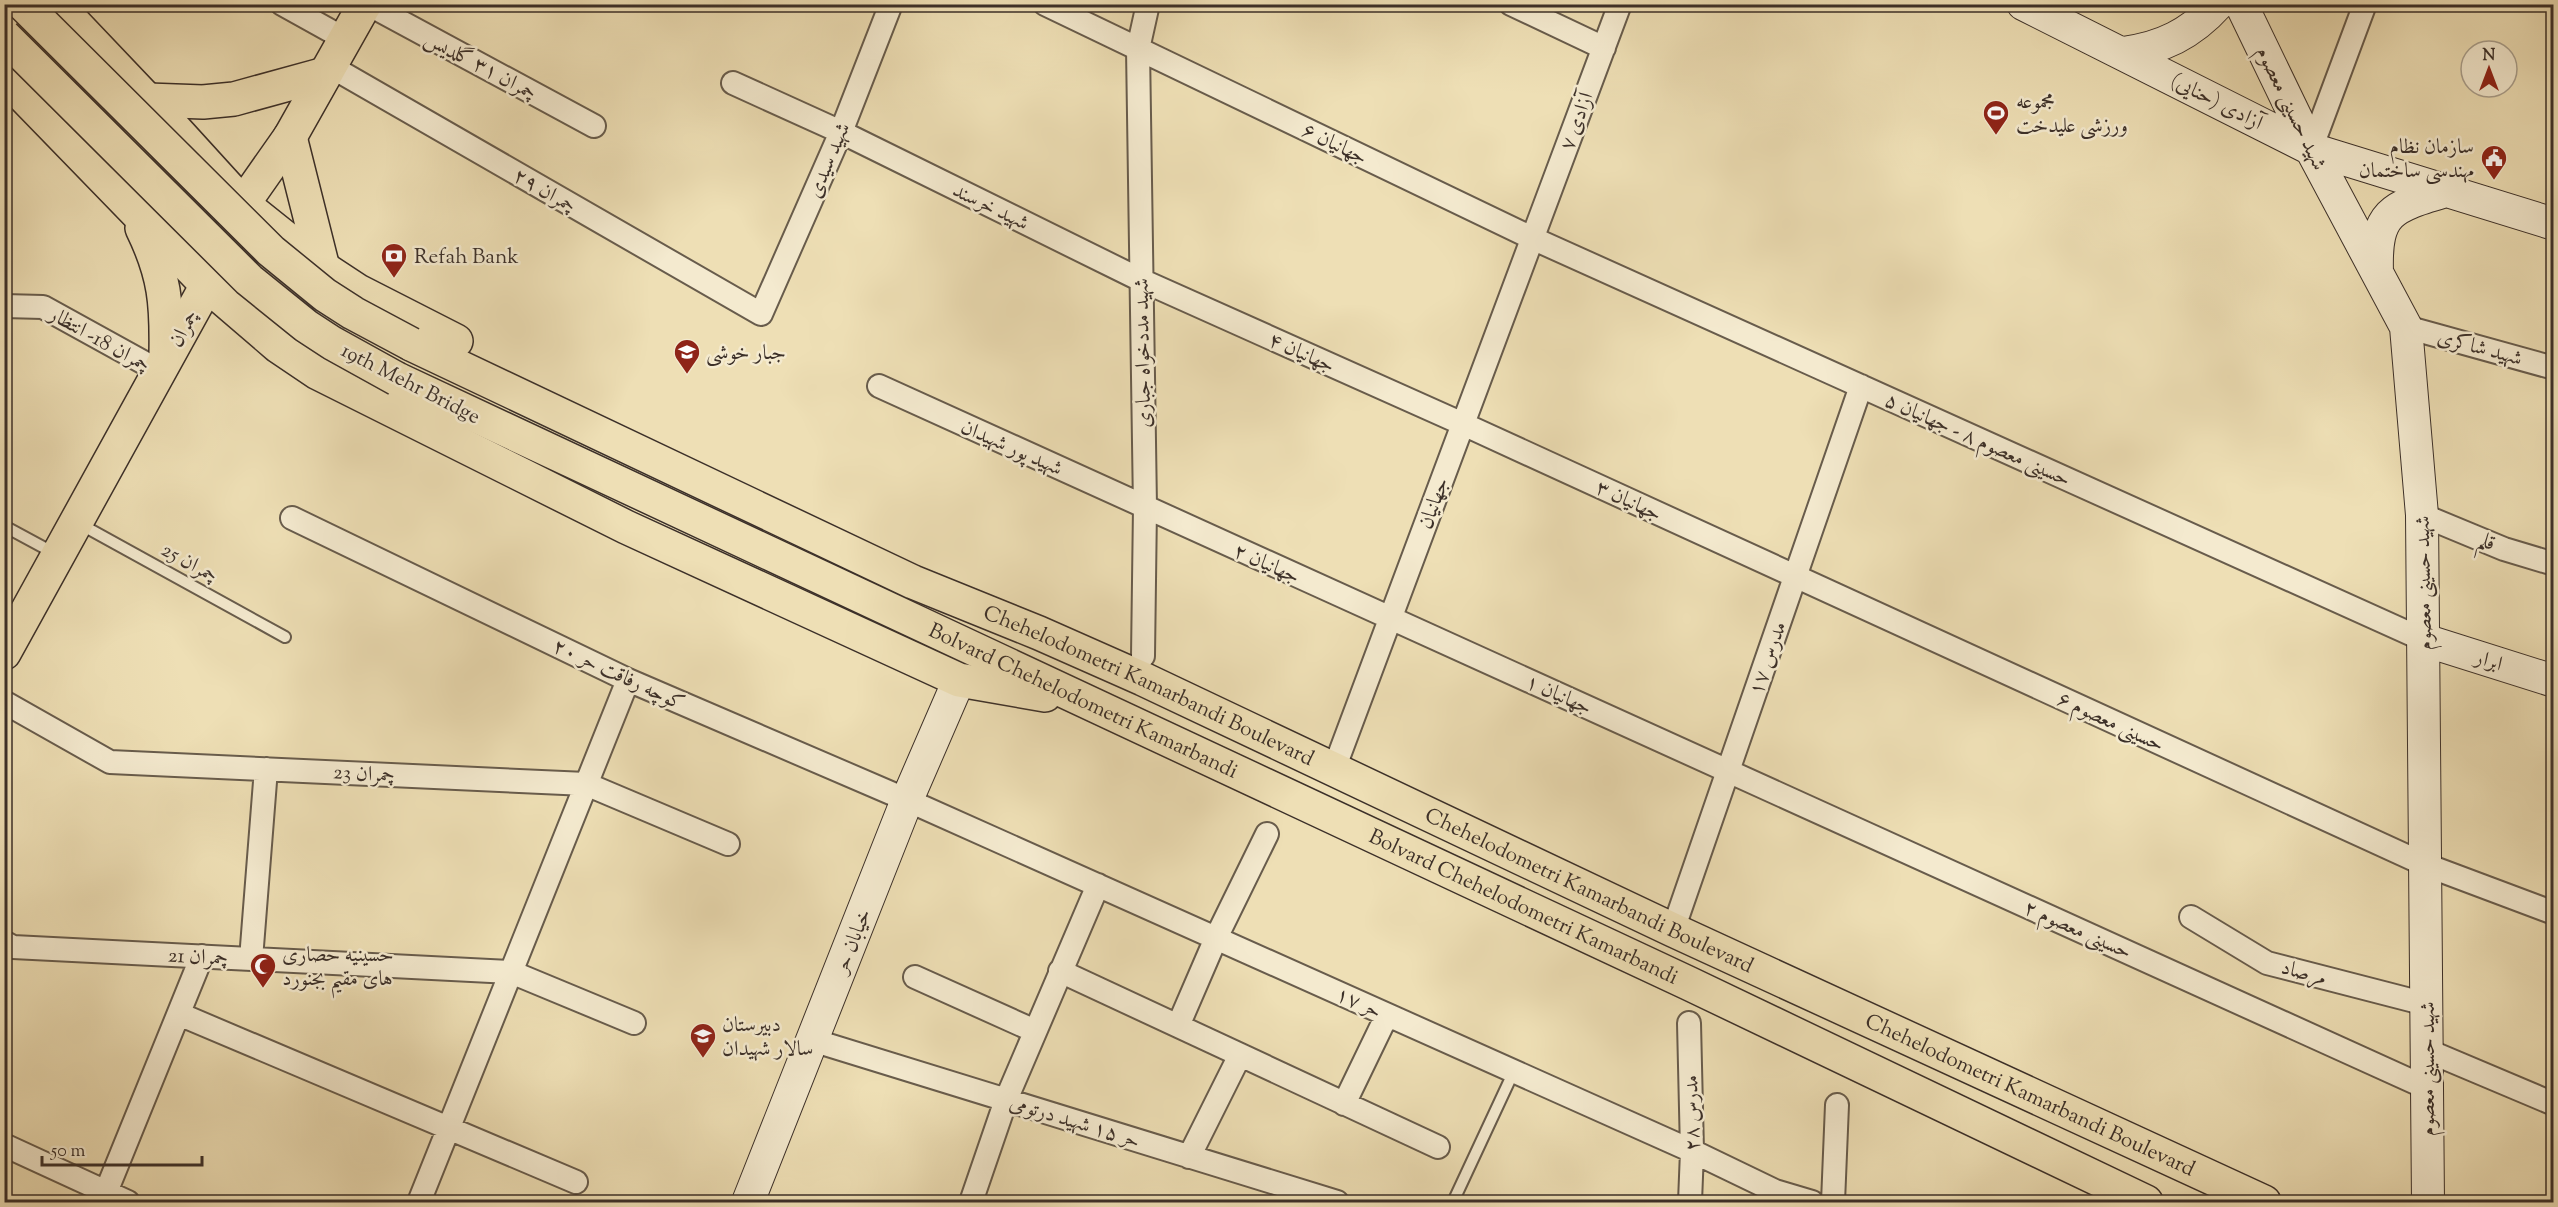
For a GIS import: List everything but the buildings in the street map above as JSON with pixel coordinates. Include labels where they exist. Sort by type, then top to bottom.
[{"type":"main road","name":"19th Mehr Bridge","points":[[23,4],[271,251],[334,301],[411,344],[913,582]]},
{"type":"main road","points":[[56,4],[243,204],[323,268],[358,291],[501,364],[923,562],[1039,633]]},
{"type":"main road","name":"چمران","points":[[4,653],[207,285],[243,204],[290,136],[366,4]]},
{"type":"main road","name":"آزادی (حنایی)","points":[[2023,4],[2123,52],[2311,149],[2553,224]]},
{"type":"main road","points":[[2123,52],[2145,50],[2166,43],[2195,26],[2217,4]]},
{"type":"main road","name":"شهید حسینی معصوم","points":[[2241,4],[2311,149],[2406,327],[2422,515],[2428,1203]]},
{"type":"main road","name":"19th Mehr Bridge","points":[[4,36],[249,280],[323,337],[398,379],[898,614]]},
{"type":"main road","points":[[148,100],[203,102],[234,99],[334,60]]},
{"type":"main road","points":[[4,76],[207,285],[278,346],[318,373],[626,526],[959,680],[1089,703]]},
{"type":"main road","points":[[121,196],[127,186],[143,181],[158,172],[168,159],[172,142],[172,126]]},
{"type":"main road","points":[[290,136],[323,268]]},
{"type":"main road","points":[[2377,273],[2376,245],[2382,225],[2399,207],[2446,191]]},
{"type":"main road","points":[[121,196],[152,249],[164,283],[167,310],[162,365]]},
{"type":"main road","points":[[318,373],[310,360],[306,345],[307,330],[313,316],[323,304],[336,297],[358,291]]},
{"type":"main road","name":"Chehelodometri Kamarbandi Boulevard","points":[[913,582],[1039,633],[1334,769],[1673,930],[2263,1202]]},
{"type":"main road","name":"Bolvard Chehelodometri Kamarbandi","points":[[898,614],[1688,983],[2146,1203]]},
{"type":"main road","name":"ابرار","points":[[2424,640],[2553,681]]},
{"type":"main road","name":"خیابان حر","points":[[748,1203],[908,800],[959,680]]},
{"type":"street","name":"چمران ۲۹","points":[[282,4],[334,60],[760,314]]},
{"type":"street","name":"چمران ۳۱ گلدیس","points":[[366,4],[594,126]]},
{"type":"street","name":"شهید سیدی","points":[[760,314],[841,132],[891,4]]},
{"type":"street","name":"جهانیان ۶","points":[[1045,4],[1532,238]]},
{"type":"street","name":"شهید مددخواه جباری","points":[[1143,656],[1145,507],[1138,49],[1148,4]]},
{"type":"street","points":[[1511,4],[1604,48]]},
{"type":"street","name":"آزادی ۷","points":[[1532,238],[1620,4]]},
{"type":"street","points":[[2311,149],[2359,6]]},
{"type":"street","name":"شهید خرسند","points":[[733,83],[841,132],[1142,280]]},
{"type":"street","name":"حسینی معصوم ۸ - جهانیان ۵","points":[[1532,238],[2424,640]]},
{"type":"street","name":"جهانیان","points":[[1334,769],[1532,238]]},
{"type":"street","name":"جهانیان ۴","points":[[1142,280],[1463,424]]},
{"type":"street","name":"چمران 18- انتظار","points":[[4,306],[44,307],[162,365]]},
{"type":"street","name":"شهید شاکری","points":[[2406,327],[2553,368]]},
{"type":"street","name":"شهید پور شهیدان","points":[[879,386],[1145,507]]},
{"type":"street","name":"مدرس ۱۷","points":[[1673,930],[1861,386]]},
{"type":"street","name":"جهانیان ۳","points":[[1463,424],[1796,576]]},
{"type":"street","name":"جهانیان ۲","points":[[1145,507],[1390,618]]},
{"type":"street","name":"قلم","points":[[2422,515],[2504,549],[2553,564]]},
{"type":"street","name":"کوچه رفاقت حر ۲۰","points":[[292,518],[628,680],[908,800]]},
{"type":"street","name":"حسینی معصوم ۶","points":[[1796,576],[2426,865],[2553,913]]},
{"type":"street","name":"جهانیان ۱","points":[[1390,618],[1728,771]]},
{"type":"street","points":[[419,1203],[628,680]]},
{"type":"street","name":"چمران 23","points":[[4,702],[110,762],[586,784],[728,844]]},
{"type":"street","points":[[251,959],[266,769]]},
{"type":"street","name":"حسینی معصوم ۲","points":[[1728,771],[2427,1088]]},
{"type":"street","name":"حر ۱۷","points":[[908,800],[1692,1151],[1775,1191],[1812,1203]]},
{"type":"street","points":[[1178,1026],[1216,938],[1267,834]]},
{"type":"street","points":[[971,1203],[1006,1100],[1098,885]]},
{"type":"street","name":"مرصاد","points":[[2191,917],[2267,963],[2426,1004]]},
{"type":"street","name":"چمران 21","points":[[4,942],[13,947],[511,972],[634,1023]]},
{"type":"street","points":[[106,1192],[202,956]]},
{"type":"street","points":[[1060,971],[1438,1147]]},
{"type":"street","points":[[915,977],[1035,1031]]},
{"type":"street","points":[[179,1014],[576,1182]]},
{"type":"street","points":[[1344,1104],[1387,1015]]},
{"type":"street","name":"مدرس ۲۸","points":[[1689,1023],[1692,1151],[1690,1203]]},
{"type":"street","name":"حر ۱۵ شهید درتومی","points":[[812,1040],[1190,1157],[1297,1197],[1337,1203]]},
{"type":"street","points":[[2426,1050],[2553,1104]]},
{"type":"street","points":[[1190,1157],[1240,1055]]},
{"type":"street","points":[[1833,1203],[1837,1105]]},
{"type":"street","points":[[4,1144],[128,1203]]},
{"type":"lane","name":"چمران 25","points":[[76,522],[285,637]]},
{"type":"lane","points":[[4,526],[58,556]]},
{"type":"lane","points":[[1454,1203],[1514,1071]]},
{"type":"place","name":"مجموعه ورزشی علیدخت","points":[[1996,136]]},
{"type":"place","name":"سازمان نظام مهندسی ساختمان","points":[[2494,181]]},
{"type":"place","name":"Refah Bank","points":[[394,279]]},
{"type":"place","name":"جبار خوشی","points":[[687,375]]},
{"type":"place","name":"حسینیه حصاری های مقیم بجنورد","points":[[263,989]]},
{"type":"place","name":"دبیرستان سالار شهیدان","points":[[703,1059]]}]
